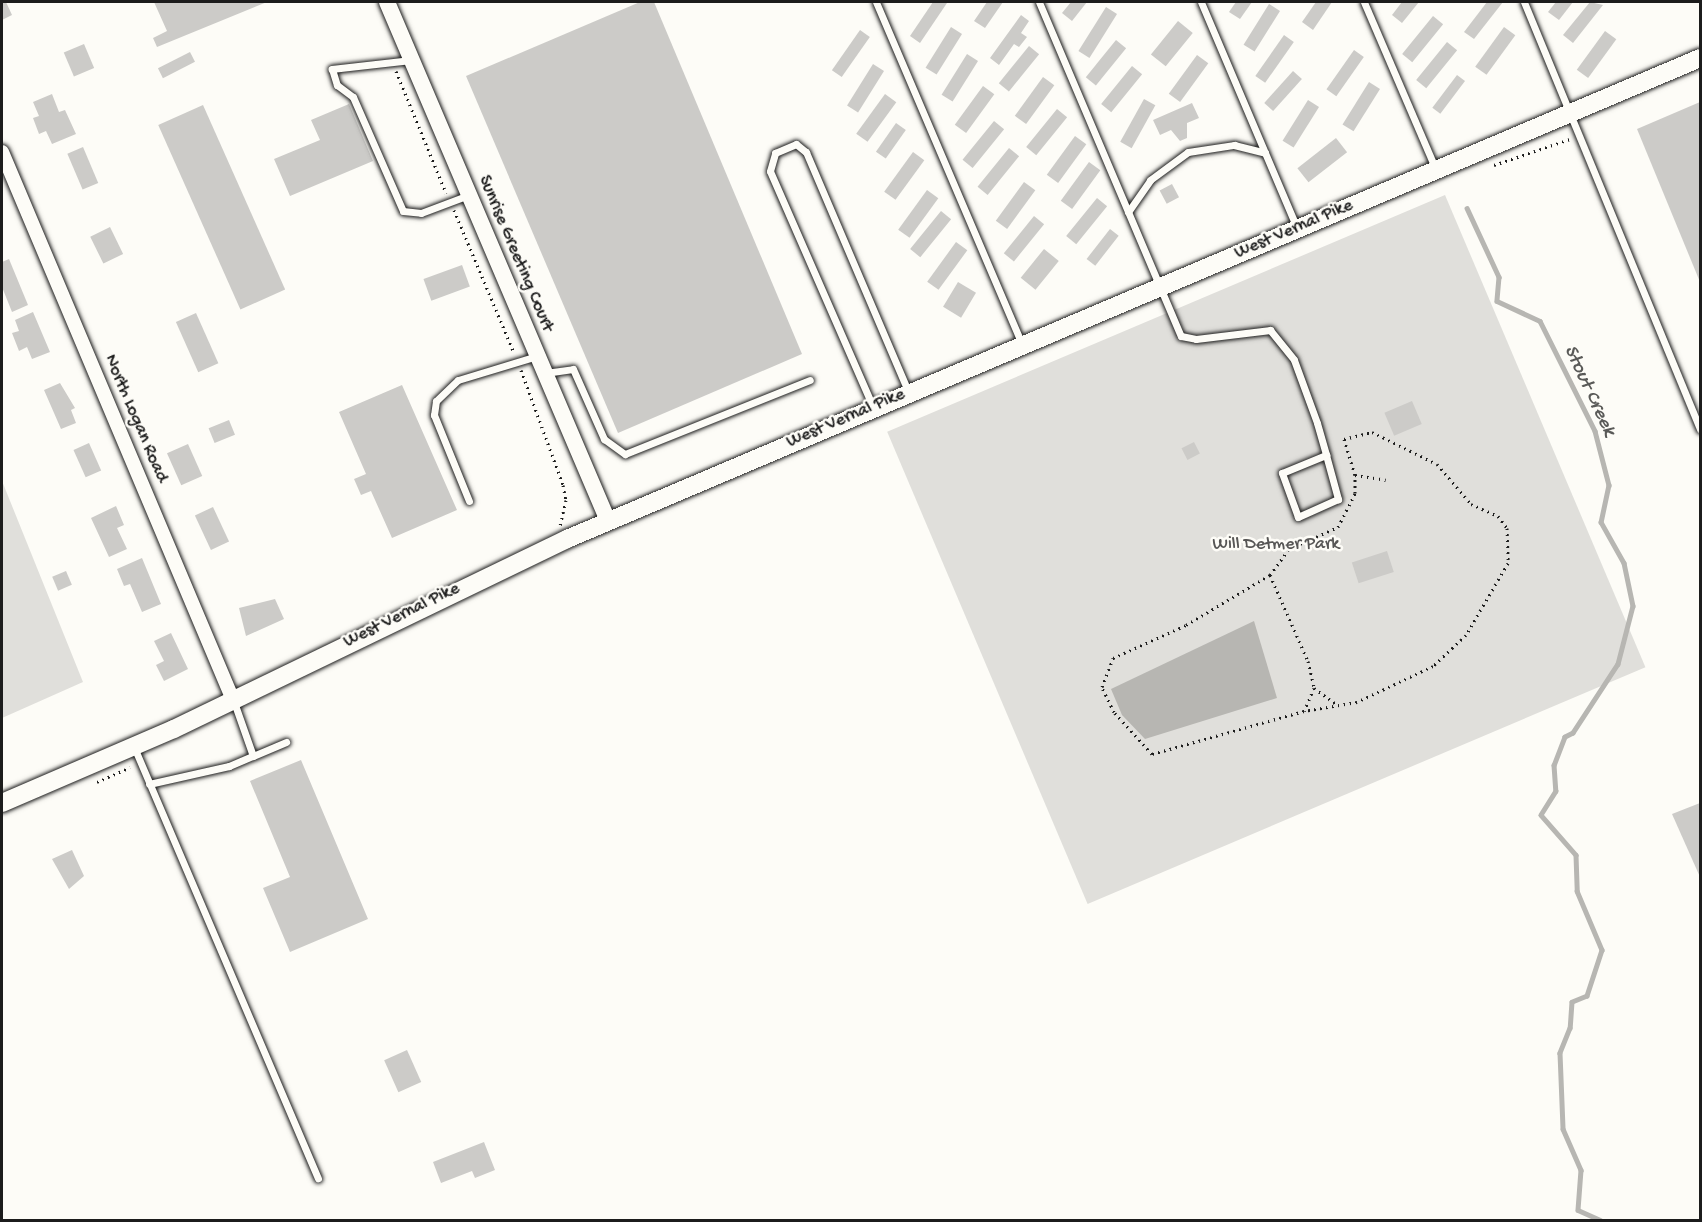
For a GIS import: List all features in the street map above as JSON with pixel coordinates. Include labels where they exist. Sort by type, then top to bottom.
[{"type":"main road","name":"West Vernal Pike","points":[[2,803],[137,755],[233,700],[462,586],[608,521],[1701,58]]},
{"type":"street","name":"Sunrise Greeting Court","points":[[387,2],[608,521]]},
{"type":"street","name":"North Logan Road","points":[[2,152],[233,700]]},
{"type":"lane","points":[[876,2],[1022,345]]},
{"type":"lane","points":[[1039,2],[1180,336],[1196,339],[1270,330],[1294,360],[1326,455],[1338,499],[1298,517],[1282,473],[1326,455]]},
{"type":"lane","points":[[1201,2],[1297,228]]},
{"type":"lane","points":[[1364,2],[1436,170]]},
{"type":"lane","points":[[1524,2],[1701,429]]},
{"type":"lane","points":[[411,60],[332,69],[337,85],[353,97],[403,212],[421,213],[469,195]]},
{"type":"lane","points":[[873,408],[770,171],[775,153],[796,144],[806,152],[909,393]]},
{"type":"lane","points":[[1128,212],[1150,180],[1188,152],[1234,145],[1265,153]]},
{"type":"lane","points":[[469,501],[434,415],[436,401],[458,380],[537,356]]},
{"type":"lane","points":[[545,373],[573,369],[604,439],[625,454],[810,380]]},
{"type":"lane","points":[[233,700],[253,756]]},
{"type":"lane","points":[[149,784],[229,766],[286,742]]},
{"type":"lane","points":[[137,755],[318,1178]]},
{"type":"path","points":[[393,62],[518,362],[563,485],[566,500],[558,520]]},
{"type":"path","points":[[1484,169],[1580,135]]},
{"type":"path","points":[[1372,432],[1437,464],[1471,504],[1498,516],[1507,528],[1508,563],[1466,635],[1433,666],[1389,690],[1337,705],[1304,711],[1152,754],[1114,712],[1102,687],[1113,658],[1186,624],[1270,575],[1289,549],[1338,527],[1355,493],[1355,475],[1344,439],[1372,432]]},
{"type":"path","points":[[1355,475],[1386,480]]},
{"type":"path","points":[[1270,575],[1297,630],[1314,688],[1337,705]]},
{"type":"path","points":[[1304,711],[1314,688]]},
{"type":"path","points":[[86,786],[137,755]]},
{"type":"green space","name":"Will Detmer Park","points":[[1445,195],[1645,667],[1088,904],[887,432]]},
{"type":"green space","points":[[2,481],[83,682],[2,718]]},
{"type":"shaded area","points":[[1254,621],[1277,698],[1145,739],[1122,715],[1111,689]]},
{"type":"building","points":[[2,2],[6,2],[12,15],[2,20]]},
{"type":"building","points":[[154,2],[267,2],[157,47],[153,38],[167,31]]},
{"type":"building","points":[[640,2],[654,2],[802,354],[618,433],[466,76]]},
{"type":"building","points":[[933,2],[947,3],[920,43],[910,36]]},
{"type":"building","points":[[987,2],[1003,2],[985,28],[974,21]]},
{"type":"building","points":[[1071,2],[1087,2],[1072,21],[1062,13]]},
{"type":"building","points":[[1236,2],[1252,2],[1240,19],[1229,12]]},
{"type":"building","points":[[1316,2],[1332,2],[1313,30],[1302,22]]},
{"type":"building","points":[[1402,2],[1419,2],[1402,23],[1392,15]]},
{"type":"building","points":[[1487,2],[1503,2],[1474,39],[1464,32]]},
{"type":"building","points":[[1556,2],[1573,2],[1559,20],[1548,12]]},
{"type":"building","points":[[1590,2],[1603,5],[1573,43],[1563,35]]},
{"type":"building","points":[[1269,4],[1280,11],[1255,52],[1244,45]]},
{"type":"building","points":[[1106,7],[1117,14],[1089,58],[1078,51]]},
{"type":"building","points":[[1021,15],[1029,21],[1021,33],[1027,37],[1019,47],[1014,44],[999,65],[990,58]]},
{"type":"building","points":[[1433,16],[1443,24],[1412,62],[1402,54]]},
{"type":"building","points":[[1178,21],[1193,33],[1166,66],[1151,54]]},
{"type":"building","points":[[951,27],[962,34],[937,75],[926,68]]},
{"type":"building","points":[[1504,27],[1515,35],[1487,75],[1475,67]]},
{"type":"building","points":[[860,30],[870,37],[842,77],[832,70]]},
{"type":"building","points":[[1605,31],[1616,39],[1588,78],[1577,70]]},
{"type":"building","points":[[1284,35],[1294,42],[1265,83],[1255,76]]},
{"type":"building","points":[[1116,40],[1126,48],[1096,85],[1086,77]]},
{"type":"building","points":[[1447,42],[1457,50],[1426,88],[1416,80]]},
{"type":"building","points":[[84,44],[94,68],[74,77],[64,53]]},
{"type":"building","points":[[1029,46],[1039,54],[1009,91],[999,83]]},
{"type":"building","points":[[1354,50],[1364,57],[1336,96],[1326,89]]},
{"type":"building","points":[[190,52],[195,62],[163,78],[158,68]]},
{"type":"building","points":[[967,54],[978,61],[953,102],[942,95]]},
{"type":"building","points":[[1197,55],[1208,63],[1180,102],[1169,94]]},
{"type":"building","points":[[873,64],[884,71],[858,112],[847,106]]},
{"type":"building","points":[[1132,66],[1142,74],[1111,112],[1101,104]]},
{"type":"building","points":[[1293,71],[1302,79],[1273,111],[1264,103]]},
{"type":"building","points":[[1457,75],[1465,81],[1440,114],[1432,108]]},
{"type":"building","points":[[1043,77],[1054,85],[1026,124],[1015,116]]},
{"type":"building","points":[[1369,82],[1380,89],[1354,131],[1343,124]]},
{"type":"building","points":[[983,86],[994,94],[966,133],[955,125]]},
{"type":"building","points":[[52,94],[59,112],[65,110],[76,134],[52,144],[46,131],[39,134],[33,118],[39,116],[33,102]]},
{"type":"building","points":[[885,94],[896,102],[868,142],[856,134]]},
{"type":"building","points":[[1144,99],[1155,105],[1132,148],[1120,142]]},
{"type":"building","points":[[1308,100],[1319,107],[1294,148],[1283,141]]},
{"type":"building","points":[[1700,102],[1700,282],[1637,129]]},
{"type":"building","points":[[1192,103],[1199,118],[1187,123],[1187,138],[1180,141],[1171,130],[1160,135],[1153,120]]},
{"type":"building","points":[[349,104],[373,161],[290,196],[274,159],[320,140],[311,120]]},
{"type":"building","points":[[203,105],[285,290],[240,309],[158,125]]},
{"type":"building","points":[[1057,109],[1067,117],[1036,155],[1026,147]]},
{"type":"building","points":[[994,121],[1004,129],[973,168],[963,160]]},
{"type":"building","points":[[896,123],[906,130],[886,159],[876,152]]},
{"type":"building","points":[[1075,136],[1086,144],[1058,183],[1047,175]]},
{"type":"building","points":[[1336,138],[1347,152],[1308,182],[1297,168]]},
{"type":"building","points":[[83,147],[98,183],[83,190],[67,154]]},
{"type":"building","points":[[1009,148],[1019,156],[988,195],[978,187]]},
{"type":"building","points":[[913,152],[924,160],[896,200],[884,192]]},
{"type":"building","points":[[1089,162],[1100,170],[1072,209],[1061,201]]},
{"type":"building","points":[[1024,182],[1035,190],[1007,229],[996,221]]},
{"type":"building","points":[[1172,184],[1179,197],[1167,204],[1160,191]]},
{"type":"building","points":[[927,190],[938,198],[910,238],[898,230]]},
{"type":"building","points":[[1097,198],[1107,206],[1076,244],[1066,236]]},
{"type":"building","points":[[941,211],[951,219],[920,257],[910,249]]},
{"type":"building","points":[[1034,216],[1044,224],[1014,261],[1004,253]]},
{"type":"building","points":[[110,227],[123,254],[103,264],[90,237]]},
{"type":"building","points":[[1110,229],[1119,236],[1095,266],[1087,259]]},
{"type":"building","points":[[956,242],[967,250],[939,290],[927,282]]},
{"type":"building","points":[[1044,249],[1059,261],[1035,290],[1021,278]]},
{"type":"building","points":[[9,259],[28,305],[12,312],[2,287],[2,262]]},
{"type":"building","points":[[462,265],[470,287],[431,301],[423,279]]},
{"type":"building","points":[[958,282],[976,293],[961,318],[943,307]]},
{"type":"building","points":[[33,312],[50,352],[32,359],[27,347],[19,351],[12,333],[19,331],[15,320]]},
{"type":"building","points":[[196,313],[218,363],[198,372],[176,322]]},
{"type":"building","points":[[60,383],[75,408],[71,410],[76,423],[61,429],[44,390]]},
{"type":"building","points":[[402,385],[457,510],[392,538],[371,491],[361,495],[354,479],[366,474],[339,412]]},
{"type":"building","points":[[1412,401],[1422,424],[1394,436],[1384,413]]},
{"type":"building","points":[[229,420],[235,435],[215,443],[209,428]]},
{"type":"building","points":[[1194,442],[1200,454],[1187,460],[1182,448]]},
{"type":"building","points":[[89,443],[101,470],[86,477],[73,450]]},
{"type":"building","points":[[188,444],[202,476],[181,485],[167,453]]},
{"type":"building","points":[[116,506],[124,525],[117,528],[127,549],[109,557],[91,518]]},
{"type":"building","points":[[213,507],[229,541],[211,550],[195,515]]},
{"type":"building","points":[[1387,551],[1394,572],[1359,583],[1352,562]]},
{"type":"building","points":[[142,558],[161,604],[142,612],[130,584],[124,586],[117,569]]},
{"type":"building","points":[[66,571],[72,585],[58,591],[52,577]]},
{"type":"building","points":[[275,599],[284,619],[246,636],[239,608]]},
{"type":"building","points":[[171,633],[188,669],[164,681],[156,665],[164,661],[154,641]]},
{"type":"building","points":[[301,760],[368,919],[290,952],[263,888],[290,877],[250,781]]},
{"type":"building","points":[[1700,803],[1700,877],[1672,814]]},
{"type":"building","points":[[72,850],[84,876],[69,889],[52,859]]},
{"type":"building","points":[[407,1050],[421,1082],[398,1092],[384,1060]]},
{"type":"building","points":[[484,1142],[495,1170],[475,1178],[472,1171],[441,1183],[433,1162]]},
{"type":"waterway","name":"Stout Creek","points":[[1467,208],[1499,277],[1497,301],[1540,321],[1595,431],[1609,485],[1601,522],[1624,563],[1633,606],[1618,664],[1573,733],[1565,737],[1554,765],[1556,791],[1541,815],[1576,855],[1577,891],[1602,950],[1587,996],[1572,1002],[1570,1028],[1560,1053],[1563,1129],[1581,1170],[1578,1210],[1600,1220]]}]
